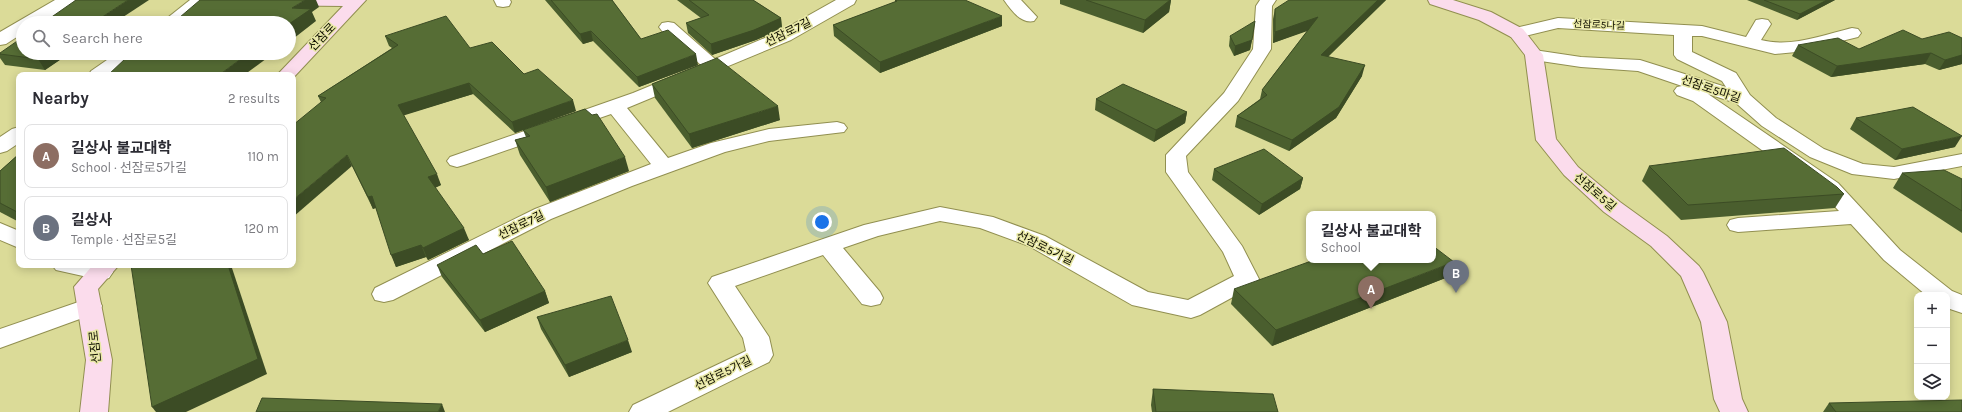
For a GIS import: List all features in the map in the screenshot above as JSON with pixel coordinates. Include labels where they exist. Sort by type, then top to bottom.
[{"type":"street","points":[[40,16],[67,0]]},
{"type":"street","points":[[179,16],[201,0]]},
{"type":"street","points":[[251,0],[357,1]]},
{"type":"street","name":"선잠로7길","points":[[457,160],[640,97],[785,36],[848,0]]},
{"type":"street","points":[[1012,0],[1028,17]]},
{"type":"street","name":"선잠로5가길","points":[[643,412],[760,355],[756,337],[720,283],[872,230],[940,214],[985,222],[1037,242],[1141,299],[1190,309],[1247,279],[1234,251],[1177,172],[1176,155],[1232,96],[1262,49],[1264,6],[1268,0]]},
{"type":"street","name":"선잠로5길","points":[[1436,0],[1485,16],[1517,33],[1534,55],[1546,140],[1570,171],[1612,208],[1659,241],[1691,272],[1714,322],[1728,399],[1734,412]]},
{"type":"street","name":"선잠로","points":[[289,72],[357,1]]},
{"type":"street","name":"선잠로5나길","points":[[1517,33],[1558,23],[1702,31],[1775,49],[1796,47],[1852,33]]},
{"type":"street","points":[[1751,43],[1762,24]]},
{"type":"street","points":[[668,27],[713,66]]},
{"type":"street","points":[[0,40],[16,30]]},
{"type":"street","points":[[1683,31],[1683,55],[1729,77],[1743,99]]},
{"type":"street","name":"선잠로5마길","points":[[1534,55],[1581,62],[1640,66],[1743,99],[1769,122],[1817,153],[1859,170],[1894,173],[1962,160]]},
{"type":"street","points":[[102,72],[119,60]]},
{"type":"street","points":[[1613,63],[1626,72],[1700,96],[1830,188],[1892,255],[1938,292]]},
{"type":"street","points":[[615,106],[663,166]]},
{"type":"street","name":"선잠로7길","points":[[384,294],[543,214],[663,166],[718,147],[769,135],[837,128]]},
{"type":"street","points":[[0,147],[16,135]]},
{"type":"street","points":[[1918,168],[1949,183]]},
{"type":"street","points":[[1738,225],[1858,218]]},
{"type":"street","points":[[0,230],[16,239]]},
{"type":"street","points":[[828,246],[871,298]]},
{"type":"street","name":"선잠로","points":[[94,412],[99,360],[86,288],[104,268]]},
{"type":"street","points":[[1950,299],[1962,305]]},
{"type":"street","points":[[0,339],[90,306]]},
{"type":"building","points":[[76,0],[128,0],[104,16],[53,16]]},
{"type":"building","points":[[200,0],[305,0],[292,8],[311,9],[296,19],[296,16],[181,16]]},
{"type":"building","points":[[551,0],[612,0],[641,39],[668,30],[696,54],[637,77],[591,31],[580,34]]},
{"type":"building","points":[[689,0],[753,0],[781,18],[754,30],[711,44],[686,23],[709,15]]},
{"type":"building","points":[[895,0],[965,0],[1002,16],[880,62],[833,25],[897,1]]},
{"type":"building","points":[[1086,0],[1170,0],[1145,20]]},
{"type":"building","points":[[1289,0],[1378,0],[1321,55],[1365,65],[1339,107],[1292,140],[1237,116],[1267,95],[1262,90],[1318,17],[1275,32],[1275,9]]},
{"type":"building","points":[[1764,0],[1827,0],[1800,14]]},
{"type":"building","points":[[446,16],[470,48],[492,42],[524,74],[538,69],[573,100],[512,122],[469,83],[398,105],[437,174],[428,177],[464,228],[423,248],[421,245],[391,255],[372,196],[368,197],[347,155],[296,198],[296,123],[326,98],[318,96],[398,45],[385,36]]},
{"type":"building","points":[[1255,21],[1252,40],[1235,46],[1230,36]]},
{"type":"building","points":[[1903,30],[1922,39],[1949,32],[1962,38],[1962,55],[1945,60],[1931,53],[1837,66],[1798,45],[1838,38],[1859,49]]},
{"type":"building","points":[[16,42],[16,56],[0,53]]},
{"type":"building","points":[[717,58],[778,106],[689,134],[652,84]]},
{"type":"building","points":[[124,60],[239,60],[223,72],[111,72]]},
{"type":"building","points":[[1123,84],[1187,112],[1156,130],[1096,99]]},
{"type":"building","points":[[1913,107],[1962,136],[1902,149],[1856,118]]},
{"type":"building","points":[[585,109],[592,115],[597,114],[625,157],[546,187],[515,140],[530,136],[523,130]]},
{"type":"building","points":[[1784,148],[1837,187],[1844,194],[1688,205],[1649,166]]},
{"type":"building","points":[[1264,149],[1303,178],[1262,204],[1214,169]]},
{"type":"building","points":[[16,157],[16,211],[0,203],[0,171]]},
{"type":"building","points":[[1944,170],[1962,179],[1962,211],[1902,173]]},
{"type":"building","points":[[512,241],[545,291],[480,320],[437,265],[476,245],[483,254]]},
{"type":"building","points":[[1436,248],[1454,262],[1276,330],[1234,289],[1306,263],[1436,263]]},
{"type":"building","points":[[131,268],[229,268],[258,359],[152,407]]},
{"type":"building","points":[[611,296],[628,340],[565,365],[537,317]]},
{"type":"building","points":[[1153,389],[1273,394],[1278,412],[1156,412]]},
{"type":"building","points":[[262,398],[442,404],[438,412],[256,412]]},
{"type":"building","points":[[1962,400],[1962,412],[1836,412],[1829,403]]},
{"type":"place","name":"길상사","points":[[1456,293]]},
{"type":"place","name":"길상사 불교대학","points":[[1371,309]]}]
